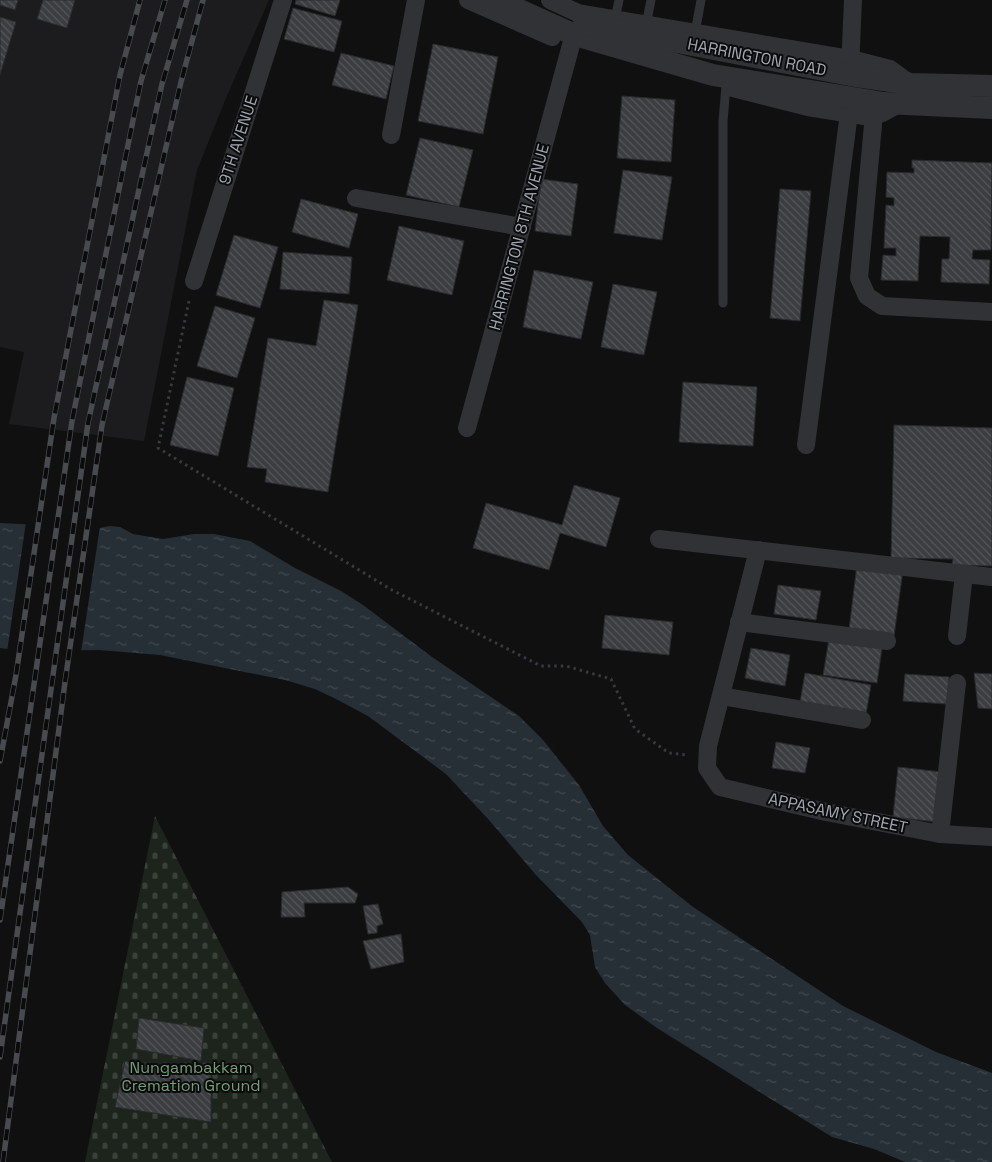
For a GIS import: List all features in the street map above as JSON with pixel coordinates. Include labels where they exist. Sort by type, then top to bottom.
[{"type":"street","name":"9TH AVENUE","points":[[194,281],[283,0]]},
{"type":"street","points":[[391,135],[416,0]]},
{"type":"street","points":[[468,0],[571,45],[808,107],[849,105],[864,116],[882,113],[900,104]]},
{"type":"street","name":"HARRINGTON ROAD","points":[[497,0],[575,35],[713,75],[849,105],[900,104],[992,108]]},
{"type":"street","name":"HARRINGTON ROAD","points":[[527,0],[579,23],[850,67],[911,84],[992,86]]},
{"type":"street","points":[[550,0],[578,13],[695,33],[850,67],[853,0]]},
{"type":"street","name":"HARRINGTON 8TH AVENUE","points":[[467,428],[571,45]]},
{"type":"street","points":[[806,445],[849,105]]},
{"type":"street","points":[[874,114],[859,278],[867,296],[882,306],[992,312]]},
{"type":"street","points":[[356,198],[522,227]]},
{"type":"street","points":[[659,539],[992,577]]},
{"type":"street","points":[[708,756],[708,746],[758,550]]},
{"type":"street","points":[[956,636],[964,574]]},
{"type":"street","points":[[739,622],[887,641]]},
{"type":"street","points":[[940,834],[956,683]]},
{"type":"street","points":[[721,696],[862,720]]},
{"type":"street","name":"APPASAMY STREET","points":[[708,756],[707,768],[720,787],[826,812],[940,834],[992,837]]},
{"type":"lane","points":[[615,20],[618,0]]},
{"type":"lane","points":[[646,24],[651,0]]},
{"type":"lane","points":[[695,33],[701,0]]},
{"type":"lane","points":[[723,303],[723,121],[726,86]]},
{"type":"path","points":[[194,281],[158,448],[400,594],[541,666],[566,666],[611,679],[635,729],[669,753],[708,756]]},
{"type":"shaded area","points":[[0,0],[269,0],[197,170],[144,441],[9,424],[24,352],[0,347]]},
{"type":"green space","name":"Nungambakkam Cremation Ground","points":[[155,816],[332,1162],[85,1162]]},
{"type":"water","points":[[0,523],[100,528],[110,526],[120,527],[133,534],[163,539],[194,534],[214,534],[250,541],[363,605],[432,657],[519,716],[543,740],[579,785],[603,826],[628,855],[693,907],[843,1006],[936,1052],[992,1073],[992,1162],[905,1162],[874,1149],[832,1137],[657,1028],[625,1005],[605,983],[595,967],[590,935],[582,922],[536,875],[489,820],[446,774],[368,716],[336,699],[315,689],[285,680],[160,655],[99,650],[24,651],[0,648]]},
{"type":"pier","points":[[26,522],[100,526],[81,652],[7,652]]},
{"type":"building","points":[[0,0],[18,0],[15,10],[0,5]]},
{"type":"building","points":[[43,0],[75,0],[67,28],[37,19]]},
{"type":"building","points":[[296,0],[340,0],[335,16],[295,4]]},
{"type":"building","points":[[293,8],[342,21],[334,52],[284,39]]},
{"type":"building","points":[[0,17],[16,22],[0,75]]},
{"type":"building","points":[[433,44],[498,57],[483,134],[418,121]]},
{"type":"building","points":[[341,53],[394,66],[386,99],[332,85]]},
{"type":"building","points":[[622,96],[675,100],[671,162],[617,158]]},
{"type":"building","points":[[420,138],[473,150],[459,207],[406,195]]},
{"type":"building","points":[[912,160],[992,163],[991,250],[973,250],[972,259],[990,260],[989,284],[941,282],[942,259],[949,259],[950,237],[920,236],[918,281],[881,280],[883,255],[896,256],[896,248],[884,248],[886,205],[894,206],[894,198],[886,197],[887,172],[914,173]]},
{"type":"building","points":[[623,170],[672,177],[662,240],[614,233]]},
{"type":"building","points":[[541,179],[578,184],[571,236],[535,231]]},
{"type":"building","points":[[780,189],[811,191],[800,321],[770,318]]},
{"type":"building","points":[[301,199],[358,214],[349,248],[292,232]]},
{"type":"building","points":[[399,226],[464,241],[452,295],[387,280]]},
{"type":"building","points":[[234,235],[278,247],[260,308],[216,295]]},
{"type":"building","points":[[283,252],[352,257],[349,294],[280,289]]},
{"type":"building","points":[[534,270],[593,282],[581,339],[523,327]]},
{"type":"building","points":[[613,284],[657,292],[644,355],[601,347]]},
{"type":"building","points":[[324,300],[358,305],[328,492],[265,482],[267,469],[247,467],[268,338],[316,346]]},
{"type":"building","points":[[215,306],[255,318],[237,378],[197,366]]},
{"type":"building","points":[[187,377],[234,388],[218,456],[170,445]]},
{"type":"building","points":[[683,382],[757,387],[753,446],[679,442]]},
{"type":"building","points":[[894,425],[992,428],[992,566],[952,565],[953,559],[891,558]]},
{"type":"building","points":[[574,485],[620,498],[606,547],[560,533],[549,570],[473,548],[486,503],[562,525]]},
{"type":"building","points":[[857,564],[903,570],[894,636],[849,630]]},
{"type":"building","points":[[778,585],[821,591],[816,620],[774,614]]},
{"type":"building","points":[[605,615],[673,622],[669,655],[602,648]]},
{"type":"building","points":[[829,639],[882,648],[877,683],[823,675]]},
{"type":"building","points":[[751,648],[790,655],[785,686],[745,678]]},
{"type":"building","points":[[805,673],[871,685],[866,714],[800,702]]},
{"type":"building","points":[[974,673],[992,674],[992,709],[978,708]]},
{"type":"building","points":[[905,674],[949,677],[947,704],[903,701]]},
{"type":"building","points":[[776,742],[810,748],[805,773],[772,768]]},
{"type":"building","points":[[898,767],[942,772],[937,822],[893,817]]},
{"type":"building","points":[[348,887],[358,894],[355,903],[304,903],[305,917],[281,917],[282,892]]},
{"type":"building","points":[[378,904],[383,924],[377,926],[377,933],[368,934],[363,906]]},
{"type":"building","points":[[401,934],[404,962],[371,969],[363,941]]},
{"type":"building","points":[[139,1018],[204,1028],[201,1061],[136,1049]]},
{"type":"building","points":[[125,1061],[211,1073],[211,1122],[115,1107]]},
{"type":"railway","points":[[0,761],[16,675],[54,418],[120,75],[140,0]]},
{"type":"railway","points":[[0,920],[72,421],[141,81],[165,0]]},
{"type":"railway","points":[[0,1057],[88,423],[162,84],[187,0]]},
{"type":"railway","points":[[3,1162],[65,682],[102,425],[181,82],[203,0]]}]
